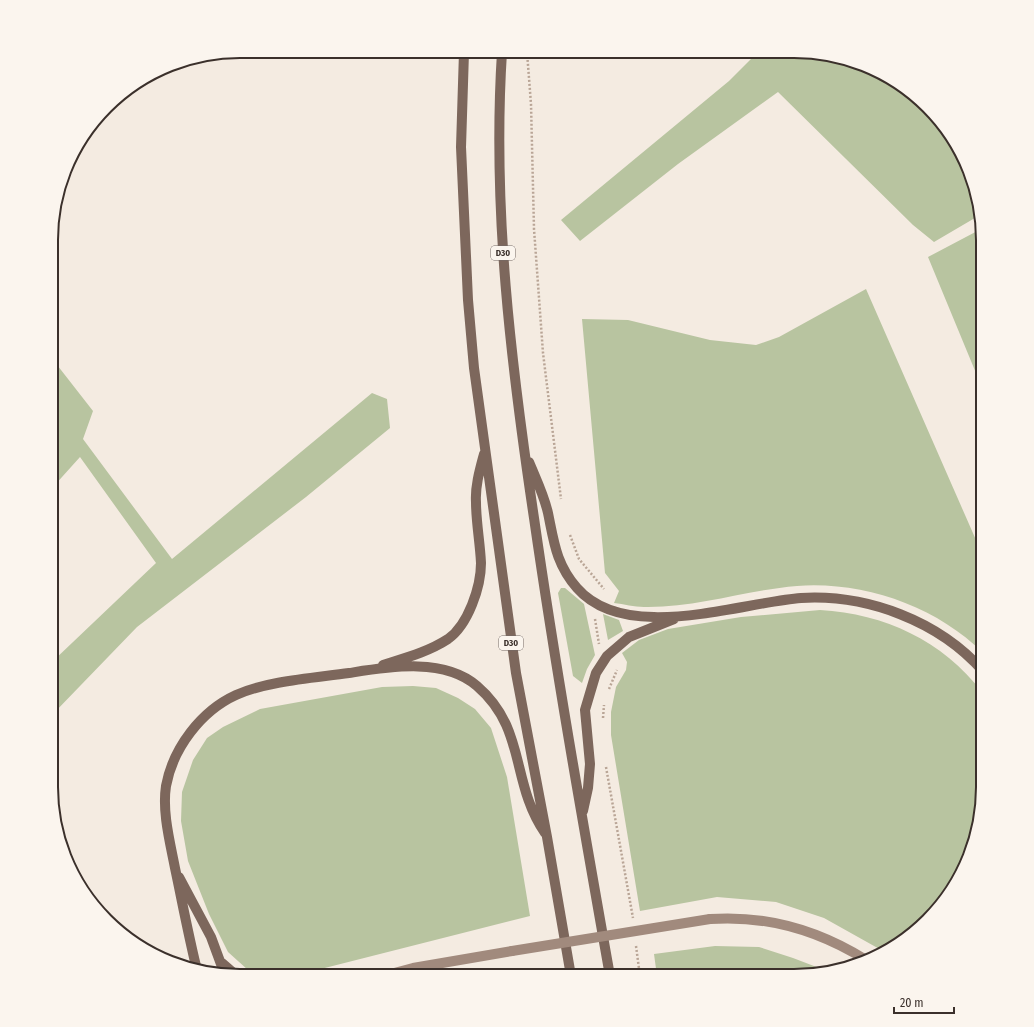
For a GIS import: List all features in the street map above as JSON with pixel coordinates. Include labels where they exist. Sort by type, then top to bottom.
[{"type":"main road","name":"D30","points":[[464,58],[461,147],[468,300],[474,368],[516,673],[570,969]]},
{"type":"main road","name":"D30","points":[[502,58],[499,164],[504,263],[512,355],[524,453],[557,670],[609,969]]},
{"type":"main road","points":[[372,669],[424,652],[449,638],[462,626],[470,611],[481,565],[476,502],[478,476],[485,448]]},
{"type":"main road","points":[[524,453],[539,484],[548,512],[553,543],[561,565],[578,590],[600,605],[616,612],[632,615],[679,617],[800,598],[828,599],[863,603],[902,615],[932,630],[962,651],[976,664]]},
{"type":"main road","points":[[582,816],[588,788],[590,764],[585,710],[596,673],[608,656],[629,637],[679,617]]},
{"type":"main road","points":[[195,963],[181,903],[165,807],[166,786],[175,758],[197,723],[215,707],[235,695],[256,688],[372,669],[412,667],[448,672],[475,684],[489,697],[506,721],[515,746],[520,775],[529,804],[537,822],[547,837]]},
{"type":"main road","points":[[176,871],[197,909],[223,968]]},
{"type":"main road","points":[[221,962],[229,969]]},
{"type":"street","points":[[409,969],[710,919],[734,917],[757,918],[779,924],[824,939],[859,957]]},
{"type":"path","points":[[527,58],[531,104],[534,229],[543,353],[563,505]]},
{"type":"path","points":[[569,533],[579,559],[605,590],[595,620],[601,650],[608,656],[617,669],[606,695]]},
{"type":"path","points":[[603,720],[605,699]]},
{"type":"path","points":[[605,760],[634,925]]},
{"type":"path","points":[[636,939],[639,969]]},
{"type":"green space","points":[[752,58],[806,58],[841,64],[864,72],[885,82],[923,111],[952,149],[962,170],[970,193],[974,218],[934,242],[913,225],[778,92],[678,164],[580,241],[561,220],[729,81]]},
{"type":"green space","points":[[976,232],[976,373],[928,257]]},
{"type":"green space","points":[[866,289],[976,540],[976,647],[964,636],[921,610],[897,600],[847,588],[797,586],[663,607],[640,607],[614,603],[619,591],[605,573],[582,319],[628,320],[710,340],[756,345],[779,337]]},
{"type":"green space","points":[[58,366],[93,411],[83,439],[172,559],[372,393],[387,399],[390,428],[306,497],[137,627],[58,709],[58,656],[156,563],[80,457],[58,481]]},
{"type":"green space","points":[[561,588],[565,588],[584,604],[595,655],[587,669],[582,683],[573,676],[558,593]]},
{"type":"green space","points":[[820,610],[867,617],[910,633],[931,645],[949,658],[967,674],[976,685],[976,799],[970,834],[962,857],[952,878],[923,916],[905,931],[878,948],[824,918],[776,902],[717,897],[640,911],[611,735],[611,712],[616,687],[626,670],[627,662],[622,653],[639,640],[668,629],[741,617]]},
{"type":"green space","points":[[603,614],[619,620],[623,631],[608,640]]},
{"type":"green space","points":[[413,686],[436,688],[458,698],[475,709],[491,728],[507,777],[530,916],[321,969],[247,969],[228,952],[209,914],[188,861],[181,821],[182,792],[193,760],[207,738],[223,727],[260,709],[382,687]]},
{"type":"green space","points":[[715,946],[759,947],[817,967],[806,969],[656,969],[654,954]]}]
